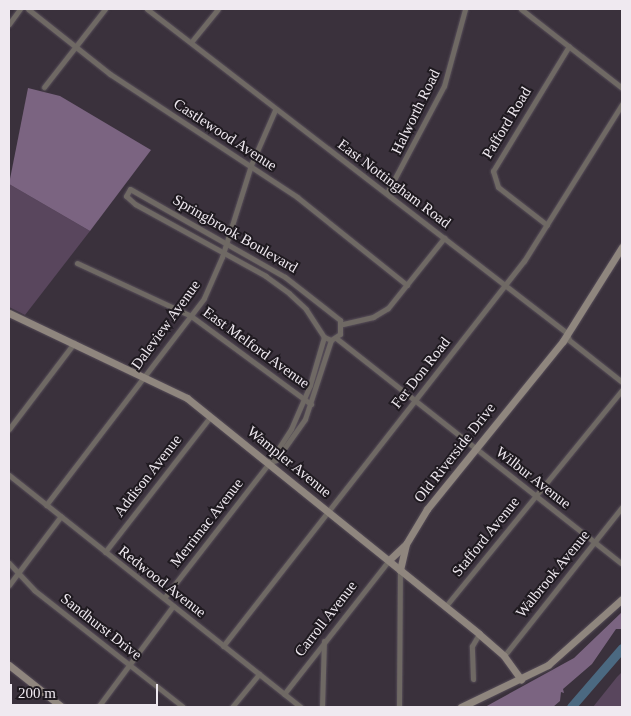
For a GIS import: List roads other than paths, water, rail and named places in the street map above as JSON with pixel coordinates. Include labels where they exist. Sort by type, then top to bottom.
[{"type":"street","points":[[9,24],[20,9]]},
{"type":"street","name":"Castlewood Avenue","points":[[28,9],[74,48],[133,90],[251,165],[332,224],[407,285]]},
{"type":"street","points":[[44,87],[105,9]]},
{"type":"street","name":"East Nottingham Road","points":[[147,9],[192,41],[275,110],[387,193],[567,333],[569,340],[622,382]]},
{"type":"street","points":[[192,41],[218,9]]},
{"type":"street","name":"Halworth Road","points":[[387,193],[444,86],[465,9]]},
{"type":"street","points":[[521,9],[622,88]]},
{"type":"street","name":"Pafford Road","points":[[547,225],[498,187],[493,171],[569,46]]},
{"type":"street","name":"Fer Don Road","points":[[224,646],[505,285],[547,225],[622,104]]},
{"type":"street","name":"Daleview Avenue","points":[[46,505],[191,316],[211,285],[224,252],[251,165],[275,110]]},
{"type":"street","name":"Springbrook Boulevard","points":[[324,337],[306,309],[289,293],[224,252],[136,204],[125,192],[135,190],[285,277],[343,324]]},
{"type":"street","points":[[324,337],[334,339],[343,324],[380,313],[407,285],[444,238]]},
{"type":"street","name":"Old Riverside Drive","points":[[399,707],[400,570],[406,544],[428,509],[567,333],[622,247]]},
{"type":"street","name":"East Melford Avenue","points":[[77,263],[191,316],[258,361],[311,404]]},
{"type":"street","name":"Wampler Avenue","points":[[9,314],[179,393],[269,463],[446,607],[504,656],[521,679]]},
{"type":"street","name":"Merrimac Avenue","points":[[164,598],[269,463],[305,399],[324,337]]},
{"type":"street","name":"Merrimac Avenue","points":[[269,463],[276,460],[296,434],[311,404],[334,339]]},
{"type":"street","name":"Wilbur Avenue","points":[[334,339],[622,562]]},
{"type":"street","points":[[9,429],[74,344]]},
{"type":"street","name":"Stafford Avenue","points":[[446,607],[622,390]]},
{"type":"street","name":"Addison Avenue","points":[[105,552],[210,416]]},
{"type":"street","name":"Redwood Avenue","points":[[9,475],[301,707]]},
{"type":"street","name":"Walbrook Avenue","points":[[504,656],[622,507]]},
{"type":"street","points":[[9,585],[61,516]]},
{"type":"street","points":[[389,560],[406,544]]},
{"type":"street","name":"Carroll Avenue","points":[[284,694],[389,560]]},
{"type":"street","name":"Sandhurst Drive","points":[[9,563],[34,590],[183,707]]},
{"type":"street","points":[[460,707],[521,679],[569,650],[622,599]]},
{"type":"street","points":[[98,707],[173,606]]},
{"type":"street","points":[[473,679],[472,646],[478,634]]},
{"type":"street","points":[[322,707],[324,641]]},
{"type":"street","points":[[9,665],[62,707]]},
{"type":"street","points":[[232,707],[259,674]]},
{"type":"waterway","points":[[571,707],[622,648]]}]
